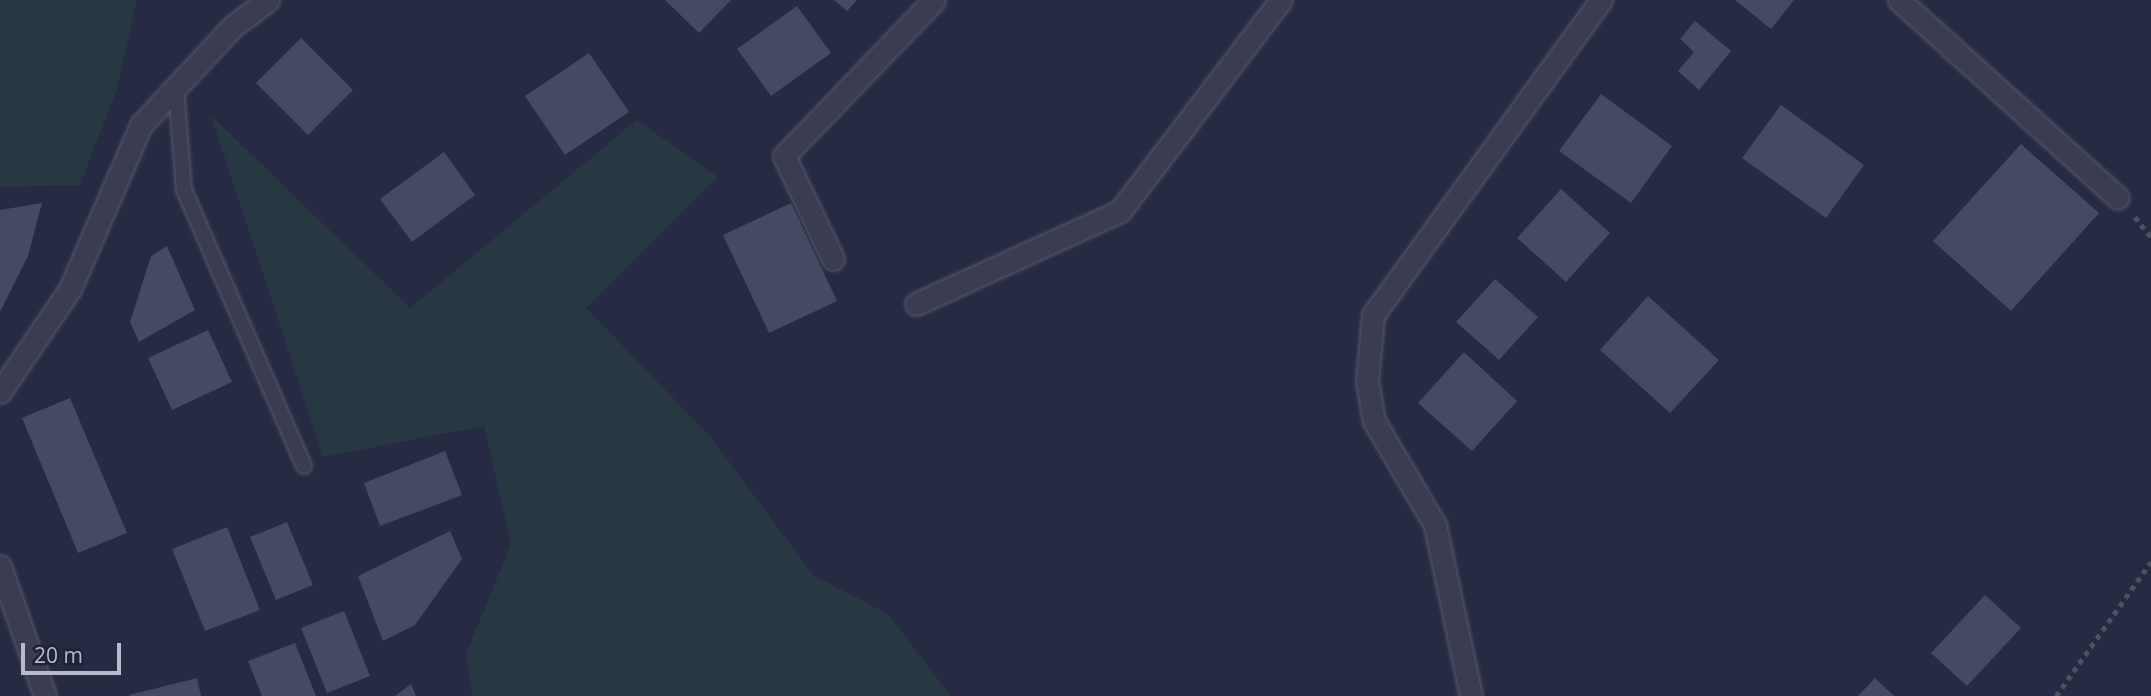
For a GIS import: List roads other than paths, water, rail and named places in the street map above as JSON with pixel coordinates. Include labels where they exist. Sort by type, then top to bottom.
[{"type":"street","points":[[0,392],[70,289],[141,125],[176,85],[268,0]]},
{"type":"street","points":[[833,259],[783,156],[934,0]]},
{"type":"street","points":[[916,304],[1120,212],[1281,0]]},
{"type":"street","points":[[1471,696],[1435,525],[1374,421],[1367,382],[1373,315],[1601,0]]},
{"type":"street","points":[[1899,0],[2118,198]]},
{"type":"street","points":[[0,566],[45,696]]},
{"type":"lane","points":[[176,85],[184,190],[304,466]]}]
